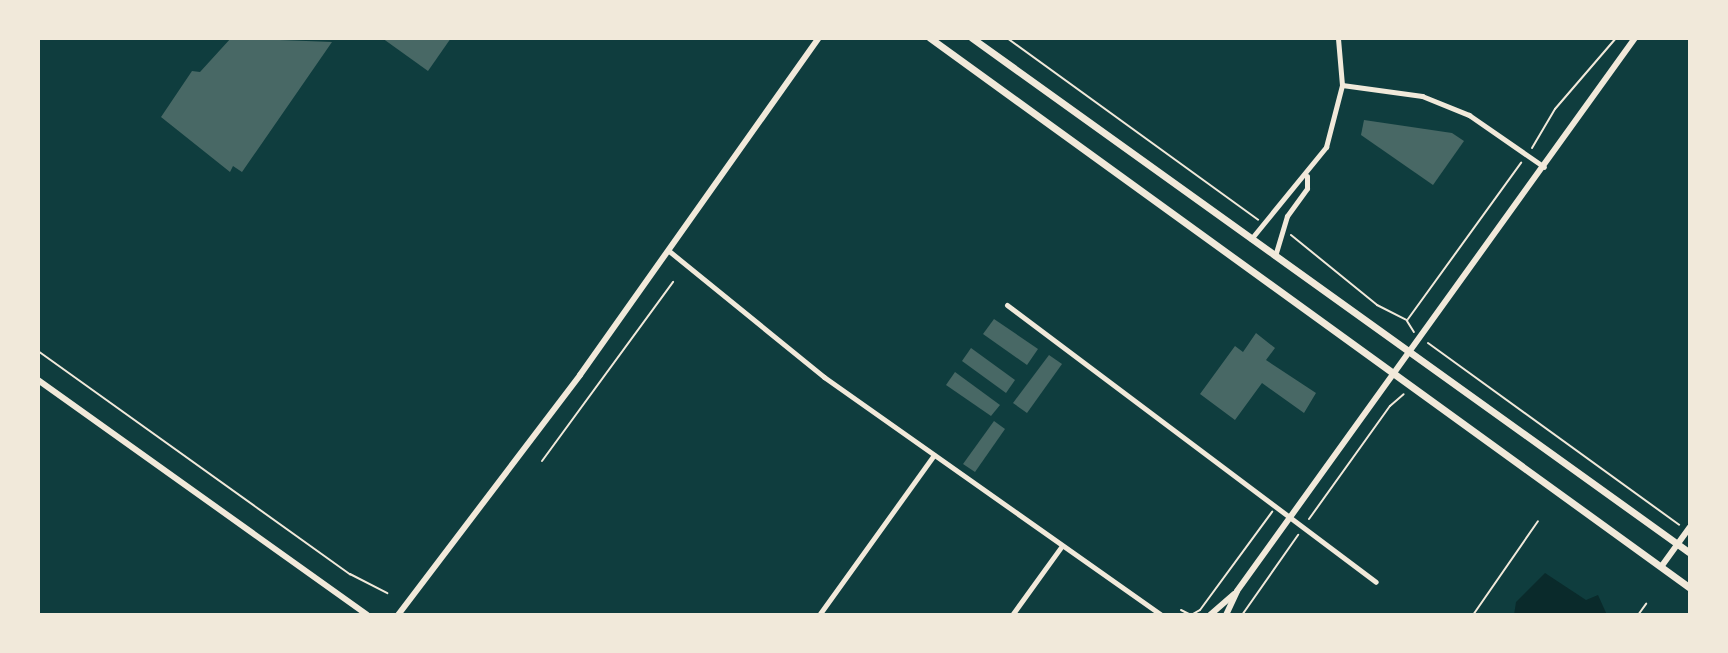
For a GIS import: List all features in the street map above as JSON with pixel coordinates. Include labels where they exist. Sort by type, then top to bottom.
[{"type":"main road","points":[[398,615],[669,251],[819,38]]},
{"type":"main road","points":[[930,38],[1690,588]]},
{"type":"main road","points":[[972,38],[1690,553]]},
{"type":"main road","points":[[1226,615],[1237,591],[1397,376],[1635,38]]},
{"type":"main road","points":[[38,380],[367,615]]},
{"type":"main road","points":[[1661,567],[1690,527]]},
{"type":"main road","points":[[1210,615],[1237,591]]},
{"type":"street","points":[[1251,239],[1296,182],[1307,176],[1326,147],[1342,85],[1338,38]]},
{"type":"street","points":[[1342,85],[1422,96],[1469,115],[1544,168]]},
{"type":"street","points":[[1275,256],[1287,216],[1307,188],[1307,176]]},
{"type":"street","points":[[669,251],[824,377],[1161,615]]},
{"type":"street","points":[[1007,305],[1376,582]]},
{"type":"street","points":[[819,615],[934,455]]},
{"type":"street","points":[[1012,615],[1061,547]]},
{"type":"path","points":[[1007,38],[1258,219]]},
{"type":"path","points":[[1536,142],[1555,109],[1616,38]]},
{"type":"path","points":[[1408,327],[1407,320],[1519,166]]},
{"type":"path","points":[[1289,233],[1377,305],[1407,320]]},
{"type":"path","points":[[542,461],[673,282]]},
{"type":"path","points":[[1437,350],[1673,520]]},
{"type":"path","points":[[38,351],[339,567],[387,593]]},
{"type":"path","points":[[1242,615],[1390,406],[1404,394]]},
{"type":"path","points":[[1181,610],[1191,615],[1200,610],[1273,511]]},
{"type":"path","points":[[1473,615],[1538,521]]},
{"type":"path","points":[[1638,615],[1646,604]]},
{"type":"water","points":[[1545,573],[1586,600],[1598,595],[1607,615],[1514,615],[1516,602]]},
{"type":"building","points":[[231,38],[332,42],[242,172],[233,166],[230,172],[161,117],[192,71],[200,72]]},
{"type":"building","points":[[382,38],[451,38],[428,71]]},
{"type":"building","points":[[1364,120],[1452,133],[1464,141],[1433,185],[1361,135]]},
{"type":"building","points":[[994,319],[1038,349],[1027,365],[983,334]]},
{"type":"building","points":[[1256,333],[1275,348],[1266,360],[1316,393],[1304,413],[1262,383],[1235,420],[1200,394],[1235,346],[1243,352]]},
{"type":"building","points":[[971,348],[1015,380],[1006,393],[962,361]]},
{"type":"building","points":[[1049,355],[1062,364],[1027,413],[1013,403]]},
{"type":"building","points":[[955,372],[1000,405],[991,416],[946,385]]},
{"type":"building","points":[[994,421],[1005,429],[975,472],[963,464]]}]
